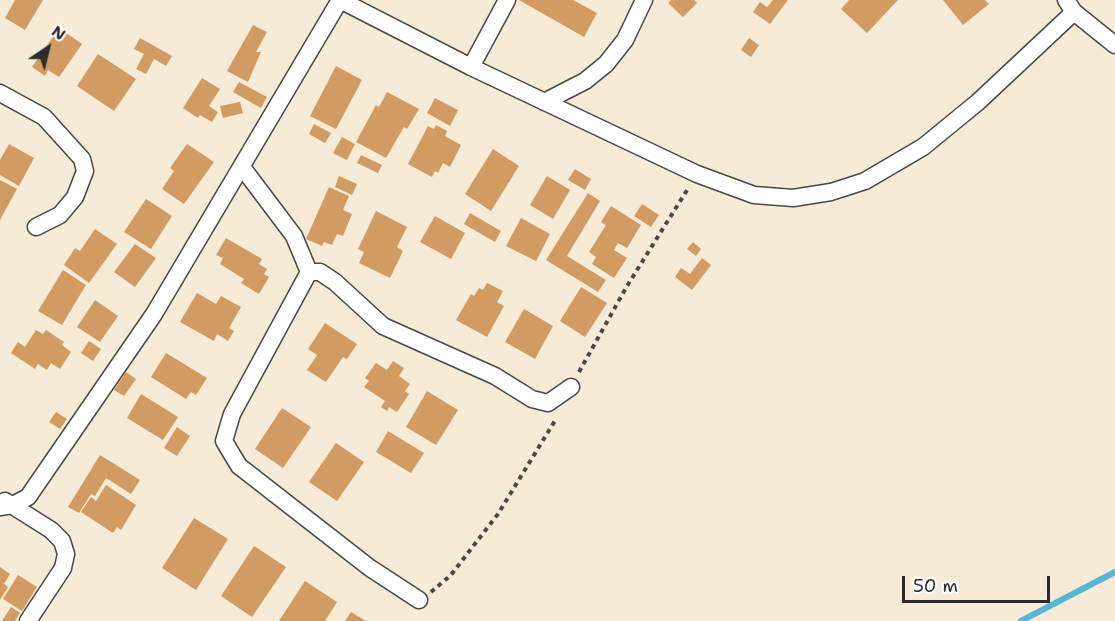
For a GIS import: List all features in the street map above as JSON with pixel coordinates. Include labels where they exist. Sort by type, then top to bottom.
[{"type":"street","points":[[4,503],[28,497],[154,314],[340,0],[471,67],[697,174],[754,195],[793,198],[831,192],[865,181],[923,147],[978,102],[1070,6],[1115,45]]},
{"type":"street","points":[[471,67],[507,0]]},
{"type":"street","points":[[544,102],[585,81],[606,64],[625,40],[644,0]]},
{"type":"street","points":[[0,93],[44,117],[82,159],[84,171],[75,197],[60,215],[36,227]]},
{"type":"street","points":[[242,167],[294,236],[309,272]]},
{"type":"street","points":[[309,272],[320,272],[335,282],[383,326],[495,376],[532,399],[548,404],[571,387]]},
{"type":"street","points":[[309,272],[232,414],[224,441],[239,466],[370,568],[418,600]]},
{"type":"street","points":[[4,503],[56,535],[62,541],[66,554],[63,568],[28,621]]},
{"type":"building","points":[[15,0],[43,0],[25,30],[5,18]]},
{"type":"building","points":[[519,0],[573,0],[597,13],[584,37]]},
{"type":"building","points":[[671,0],[694,0],[697,3],[683,17],[668,3]]},
{"type":"building","points":[[773,0],[788,0],[770,24],[753,12],[760,2],[767,7]]},
{"type":"building","points":[[849,0],[898,0],[867,33],[841,9]]},
{"type":"building","points":[[943,0],[985,0],[989,4],[963,25]]},
{"type":"building","points":[[253,25],[267,32],[256,52],[261,52],[248,82],[227,71]]},
{"type":"building","points":[[59,28],[82,44],[59,77],[48,70],[45,76],[32,67]]},
{"type":"building","points":[[140,38],[172,56],[166,66],[154,59],[146,74],[136,69],[144,54],[134,49]]},
{"type":"building","points":[[749,38],[759,45],[751,57],[741,50]]},
{"type":"building","points":[[98,54],[136,79],[114,111],[77,86]]},
{"type":"building","points":[[336,66],[362,80],[336,129],[310,116]]},
{"type":"building","points":[[202,78],[220,89],[209,106],[218,112],[212,122],[200,115],[198,118],[183,108]]},
{"type":"building","points":[[239,82],[267,97],[261,108],[233,92]]},
{"type":"building","points":[[387,92],[419,109],[407,129],[404,127],[386,158],[356,142],[376,105],[379,107]]},
{"type":"building","points":[[435,98],[458,110],[450,126],[427,113]]},
{"type":"building","points":[[240,102],[243,113],[223,118],[220,106]]},
{"type":"building","points":[[314,124],[331,133],[325,143],[309,134]]},
{"type":"building","points":[[436,125],[447,131],[445,136],[461,145],[450,167],[443,163],[438,173],[435,171],[432,177],[408,164],[428,126],[434,129]]},
{"type":"building","points":[[342,137],[355,144],[347,160],[333,153]]},
{"type":"building","points":[[9,144],[34,158],[19,186],[0,175],[0,160]]},
{"type":"building","points":[[187,144],[214,162],[184,204],[162,189],[174,171],[170,168]]},
{"type":"building","points":[[493,149],[519,166],[491,211],[465,194]]},
{"type":"building","points":[[361,155],[382,165],[378,173],[357,163]]},
{"type":"building","points":[[575,169],[591,179],[585,190],[568,180]]},
{"type":"building","points":[[339,176],[357,184],[352,195],[335,187]]},
{"type":"building","points":[[547,176],[570,190],[553,219],[530,205]]},
{"type":"building","points":[[0,180],[17,189],[0,220]]},
{"type":"building","points":[[329,187],[349,196],[343,210],[352,214],[343,236],[337,234],[332,245],[324,242],[322,246],[306,239]]},
{"type":"building","points":[[588,193],[600,201],[567,256],[606,280],[598,292],[546,260]]},
{"type":"building","points":[[146,199],[172,216],[151,249],[124,232]]},
{"type":"building","points":[[642,204],[659,215],[651,227],[634,216]]},
{"type":"building","points":[[611,206],[641,225],[627,248],[618,243],[614,250],[627,258],[614,278],[592,264],[596,257],[589,252],[606,225],[601,222]]},
{"type":"building","points":[[376,211],[407,227],[397,247],[403,251],[390,278],[359,263],[364,252],[358,249]]},
{"type":"building","points":[[470,213],[501,231],[495,242],[464,224]]},
{"type":"building","points":[[435,216],[465,233],[451,259],[420,242]]},
{"type":"building","points":[[521,218],[550,234],[536,261],[506,246]]},
{"type":"building","points":[[95,229],[117,244],[89,283],[64,265],[75,248],[80,251]]},
{"type":"building","points":[[226,238],[262,259],[259,264],[267,269],[264,274],[269,277],[259,294],[241,283],[244,279],[220,264],[223,258],[216,255]]},
{"type":"building","points":[[693,242],[701,249],[696,256],[687,249]]},
{"type":"building","points":[[135,244],[156,258],[135,287],[114,272]]},
{"type":"building","points":[[702,258],[711,265],[692,290],[675,277],[681,268],[690,274]]},
{"type":"building","points":[[63,270],[86,285],[62,325],[38,311]]},
{"type":"building","points":[[487,283],[503,291],[497,302],[504,306],[487,337],[456,320],[471,294],[474,296],[479,288],[483,290]]},
{"type":"building","points":[[581,287],[607,303],[585,337],[560,321]]},
{"type":"building","points":[[197,293],[216,304],[221,296],[241,307],[229,328],[234,331],[228,341],[217,334],[214,341],[180,322]]},
{"type":"building","points":[[95,300],[118,316],[100,342],[77,327]]},
{"type":"building","points":[[524,309],[553,326],[535,359],[505,342]]},
{"type":"building","points":[[325,323],[357,344],[347,359],[343,357],[326,382],[307,370],[317,355],[308,349]]},
{"type":"building","points":[[36,330],[43,334],[46,330],[64,342],[62,345],[71,352],[60,369],[51,363],[47,370],[38,364],[35,369],[11,353],[18,342],[25,347]]},
{"type":"building","points":[[89,341],[101,349],[93,361],[81,353]]},
{"type":"building","points":[[166,353],[207,378],[196,395],[191,392],[186,399],[151,377]]},
{"type":"building","points":[[393,361],[404,368],[399,376],[410,384],[405,391],[409,394],[397,412],[389,407],[387,411],[381,407],[385,401],[364,387],[369,381],[365,378],[376,363],[387,370]]},
{"type":"building","points":[[126,372],[136,379],[124,396],[114,390]]},
{"type":"building","points":[[427,391],[458,410],[436,445],[406,427]]},
{"type":"building","points":[[141,394],[178,417],[163,440],[127,418]]},
{"type":"building","points":[[282,408],[311,427],[283,468],[255,449]]},
{"type":"building","points":[[56,412],[67,419],[60,429],[49,422]]},
{"type":"building","points":[[177,427],[190,436],[177,456],[164,448]]},
{"type":"building","points":[[388,431],[424,453],[411,473],[376,452]]},
{"type":"building","points":[[336,443],[364,462],[337,501],[309,482]]},
{"type":"building","points":[[100,455],[140,480],[131,494],[106,478],[95,496],[91,494],[79,513],[68,507]]},
{"type":"building","points":[[106,485],[136,505],[121,530],[117,527],[113,533],[81,512],[91,497],[96,501]]},
{"type":"building","points":[[194,518],[228,539],[196,590],[162,568]]},
{"type":"building","points":[[254,546],[286,567],[252,617],[221,596]]},
{"type":"building","points":[[0,567],[10,574],[4,584],[8,587],[0,600]]},
{"type":"building","points":[[18,575],[37,587],[22,611],[3,599]]},
{"type":"building","points":[[305,581],[337,602],[325,621],[279,621]]},
{"type":"building","points":[[11,607],[20,613],[15,621],[2,621]]},
{"type":"building","points":[[351,612],[366,621],[345,621]]},
{"type":"waterway","points":[[1021,621],[1115,572]]}]
